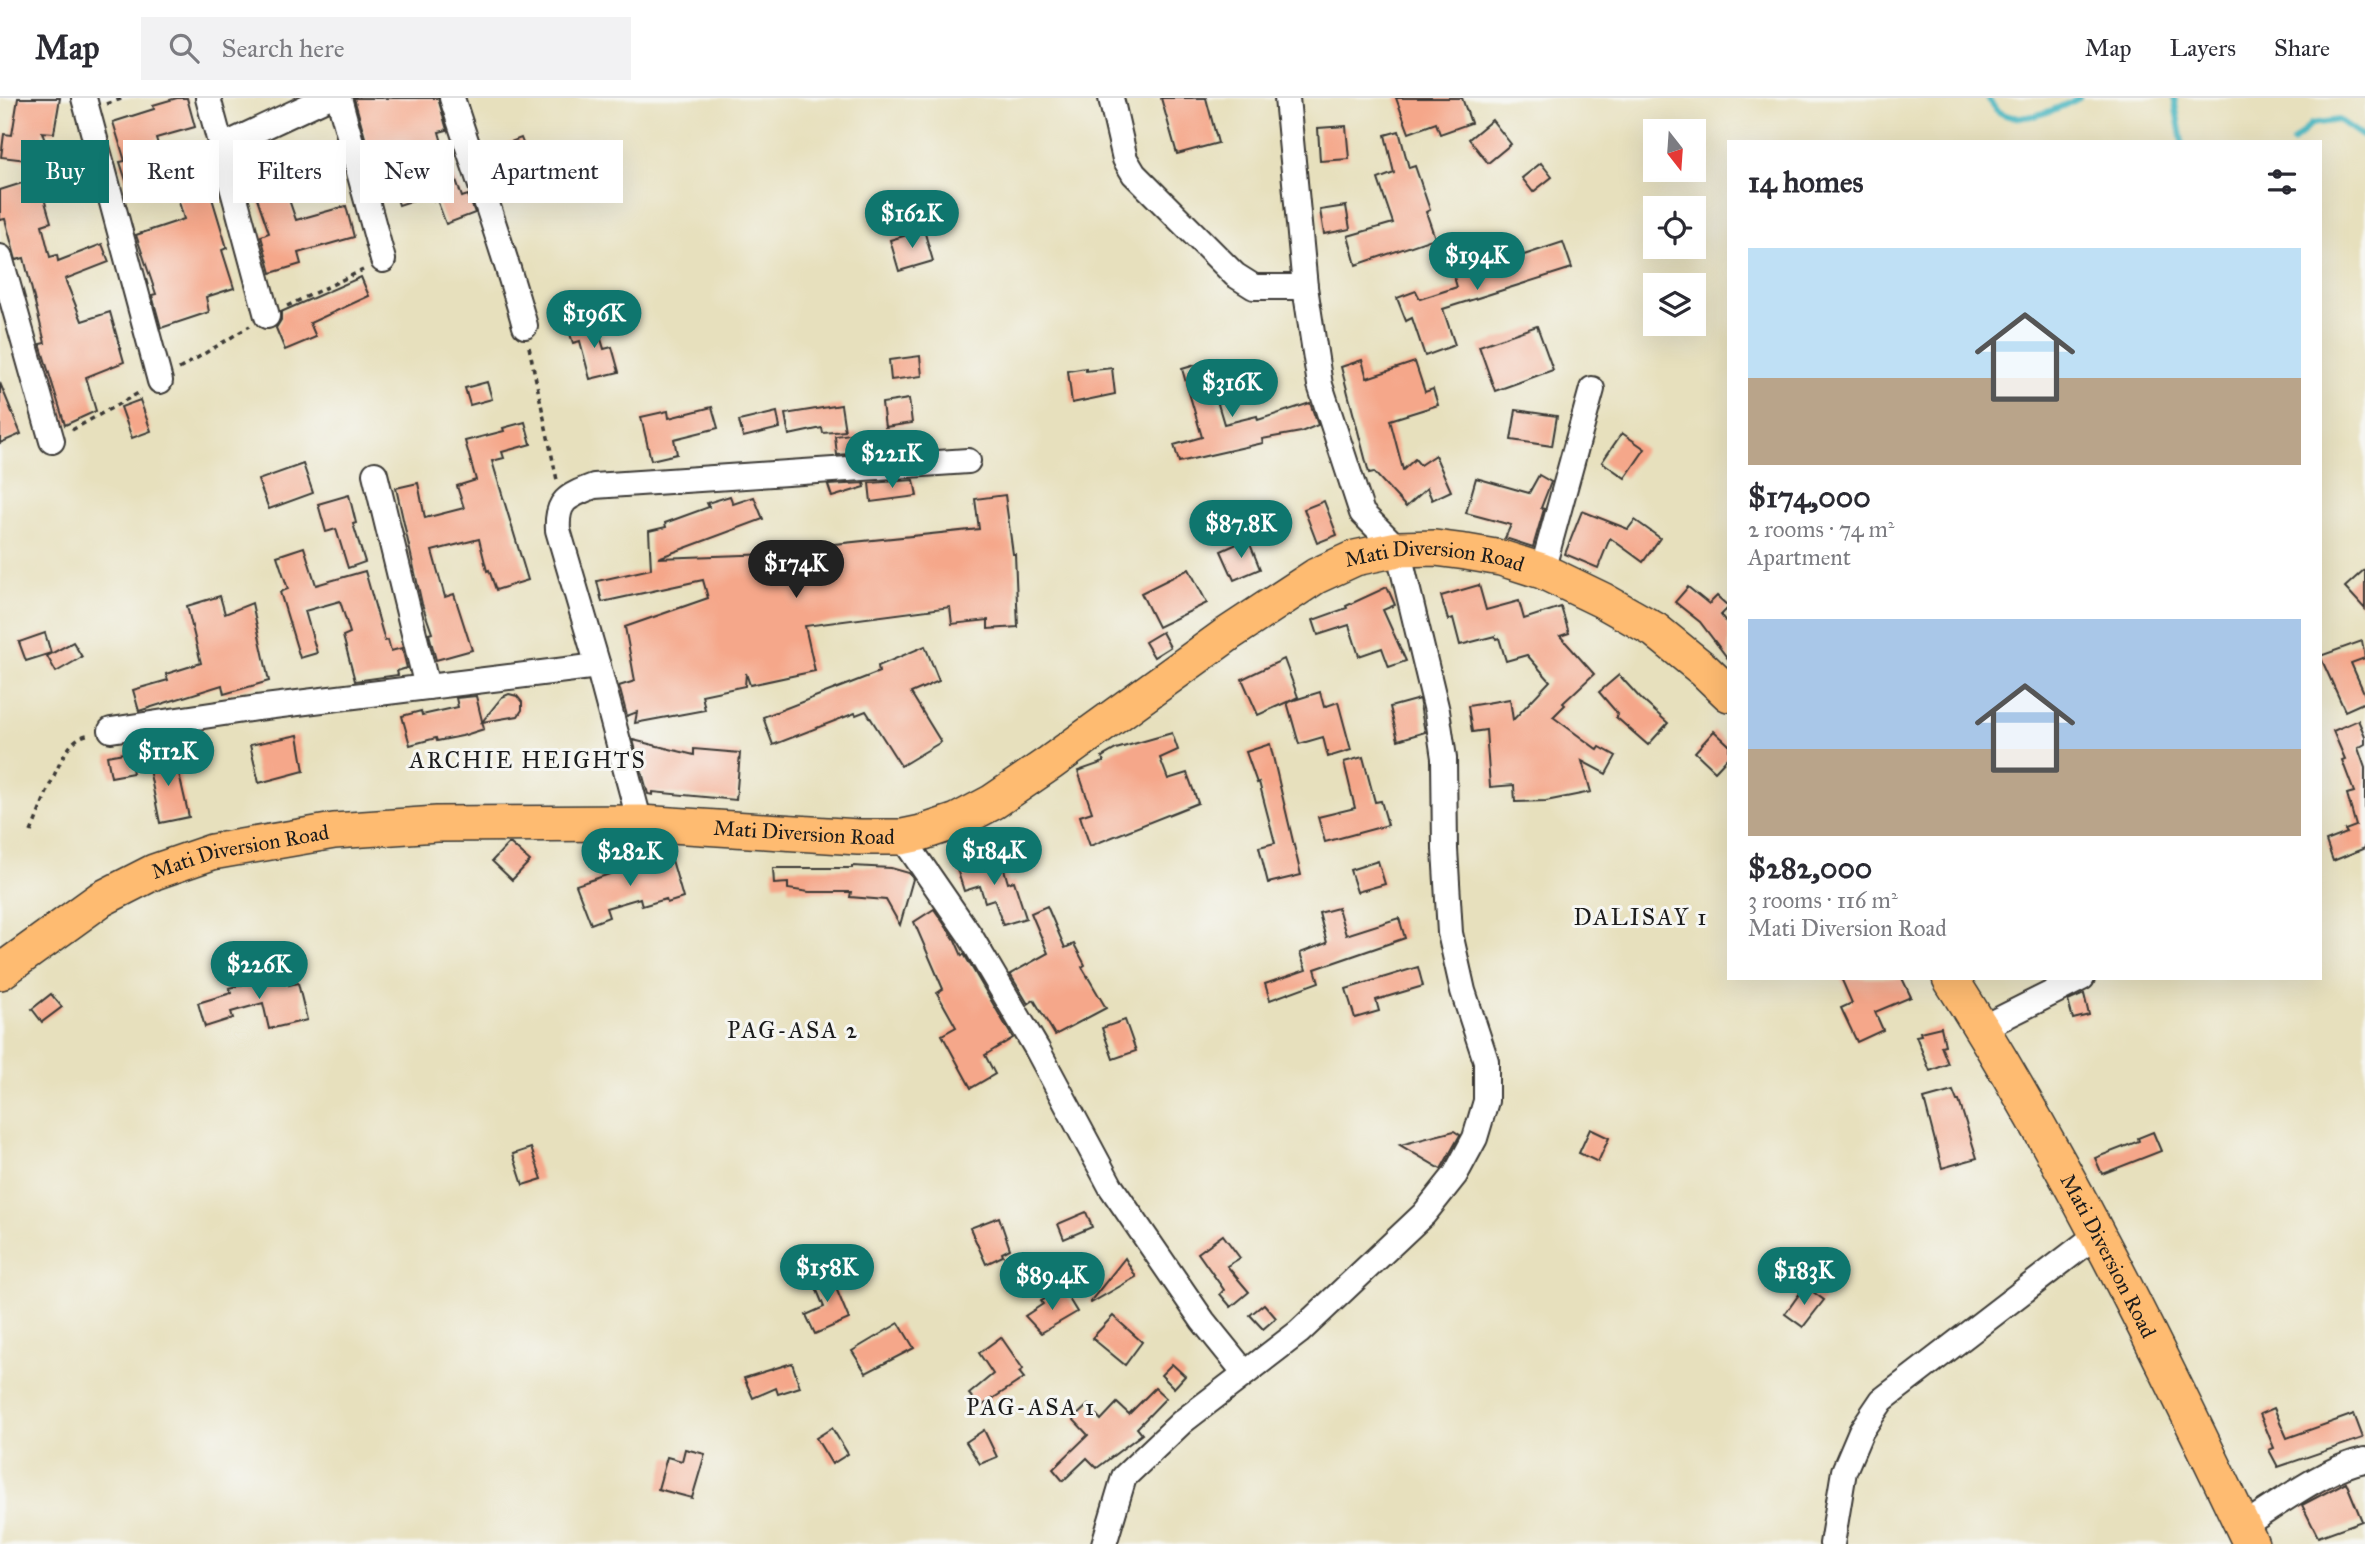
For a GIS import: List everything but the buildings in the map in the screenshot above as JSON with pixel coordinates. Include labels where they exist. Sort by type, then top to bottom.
[{"type":"highway","name":"Mati Diversion Road","points":[[0,972],[101,899],[154,872],[212,852],[334,831],[437,824],[640,823],[793,834],[902,836],[921,833],[957,821],[993,802],[1316,576],[1355,558],[1398,548],[1435,548],[1466,552],[1501,558],[1542,571],[1655,630],[1727,692]]},
{"type":"highway","name":"Mati Diversion Road","points":[[1951,980],[2018,1087],[2099,1233],[2247,1535]]},
{"type":"street","points":[[84,98],[160,381]]},
{"type":"street","points":[[208,98],[267,316]]},
{"type":"street","points":[[221,147],[326,98]]},
{"type":"street","points":[[339,98],[383,260]]},
{"type":"street","points":[[452,98],[473,167],[509,266],[525,326]]},
{"type":"street","points":[[1111,98],[1125,159],[1134,174],[1235,275],[1254,287],[1305,287]]},
{"type":"street","points":[[1287,98],[1305,287],[1320,385],[1362,513],[1355,558]]},
{"type":"street","points":[[0,257],[52,441]]},
{"type":"street","points":[[1542,571],[1592,389]]},
{"type":"street","points":[[640,823],[558,530],[557,514],[563,502],[574,493],[594,486],[968,461]]},
{"type":"street","points":[[375,474],[428,687]]},
{"type":"street","points":[[1104,1544],[1125,1477],[1182,1422],[1299,1332],[1424,1214],[1455,1175],[1475,1138],[1486,1101],[1486,1061],[1463,991],[1450,933],[1441,735],[1398,548],[1362,513]]},
{"type":"street","points":[[111,730],[257,708],[598,666]]},
{"type":"street","points":[[902,836],[969,934],[1037,1049],[1111,1187],[1203,1321],[1245,1373]]},
{"type":"street","points":[[1982,1028],[2078,980]]},
{"type":"street","points":[[1832,1544],[1844,1471],[1861,1431],[1882,1400],[2099,1233]]},
{"type":"street","points":[[2247,1535],[2328,1474],[2349,1463],[2365,1460]]},
{"type":"path","points":[[52,441],[160,381],[267,316],[383,260]]},
{"type":"path","points":[[525,326],[563,502]]},
{"type":"path","points":[[31,832],[62,759],[72,743],[84,735],[111,730]]},
{"type":"waterway","points":[[1988,98],[1995,109],[2005,115],[2017,117],[2043,113],[2079,98]]},
{"type":"waterway","points":[[2174,98],[2182,140]]},
{"type":"waterway","points":[[2295,140],[2311,124],[2339,120],[2365,138]]},
{"type":"district","name":"ARCHIE HEIGHTS","points":[[528,760]]},
{"type":"district","name":"DALISAY 1","points":[[1641,917]]},
{"type":"district","name":"PAG-ASA 2","points":[[793,1030]]},
{"type":"district","name":"PAG-ASA 1","points":[[1031,1407]]}]
